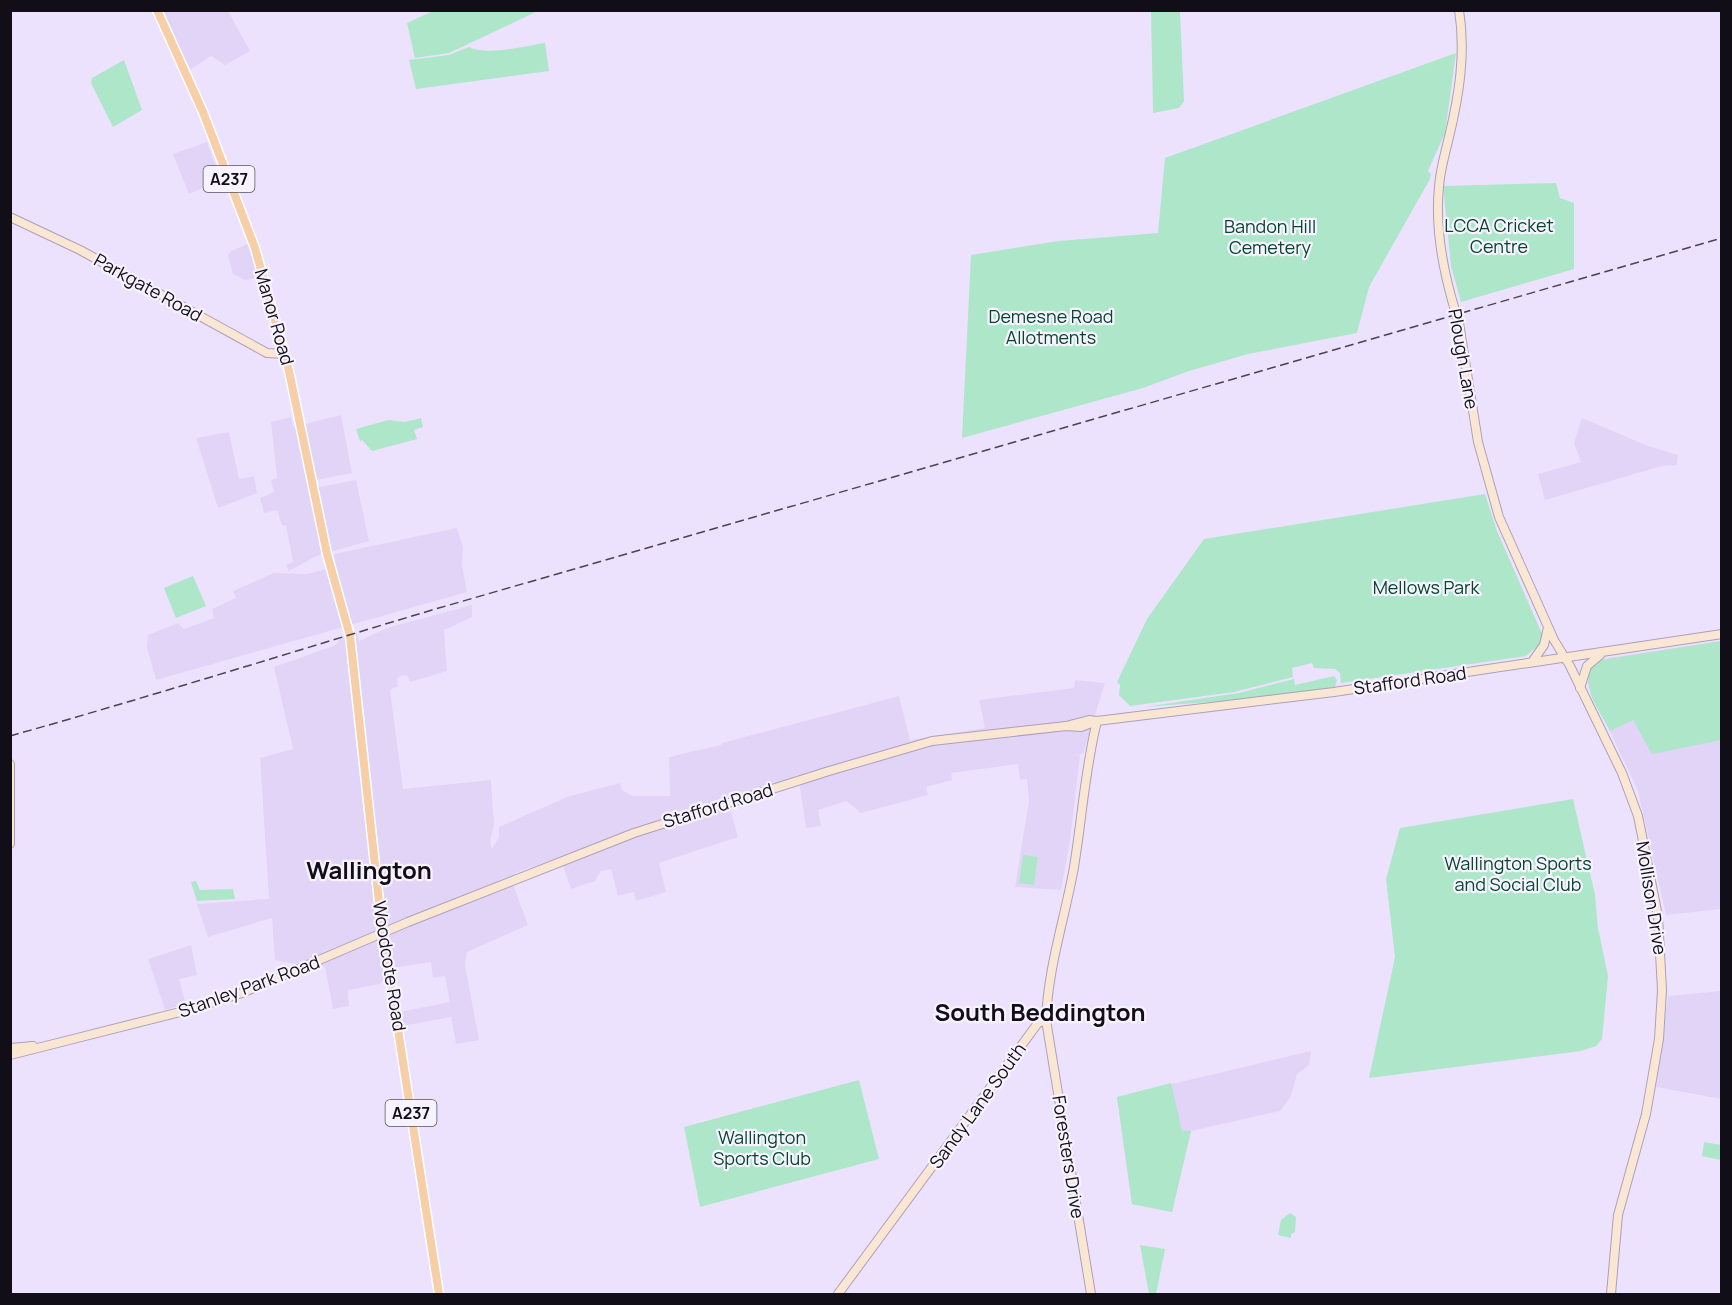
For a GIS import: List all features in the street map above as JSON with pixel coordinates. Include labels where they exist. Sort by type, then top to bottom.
[{"type":"main road","name":"Manor Road","points":[[157,10],[194,90],[248,227],[285,354],[327,554],[350,636]]},
{"type":"main road","name":"Plough Lane","points":[[1459,10],[1462,58],[1459,89],[1439,184],[1442,259],[1459,323],[1478,442],[1494,504],[1548,626],[1565,657]]},
{"type":"main road","name":"Parkgate Road","points":[[10,217],[80,250],[267,353],[285,354]]},
{"type":"main road","points":[[1532,662],[1544,645],[1548,626]]},
{"type":"main road","name":"Stafford Road","points":[[1066,726],[1081,727],[1097,721],[1334,692],[1722,634]]},
{"type":"main road","name":"Woodcote Road","points":[[350,636],[383,933],[439,1294]]},
{"type":"main road","points":[[1580,688],[1589,663],[1595,657],[1613,651]]},
{"type":"main road","name":"Mollison Drive","points":[[1565,657],[1619,766],[1631,796],[1658,916],[1661,944],[1662,1001],[1659,1039],[1646,1114],[1618,1215],[1611,1294]]},
{"type":"main road","name":"Stafford Road","points":[[383,933],[641,830],[892,752],[940,740],[1066,726],[1089,720],[1097,721]]},
{"type":"main road","points":[[1046,1020],[1047,987],[1074,868],[1090,745],[1097,721]]},
{"type":"main road","points":[[1081,727],[1088,732],[1090,745]]},
{"type":"main road","points":[[10,764],[10,843]]},
{"type":"main road","name":"Stanley Park Road","points":[[10,1055],[211,1004],[305,968],[383,933]]},
{"type":"main road","name":"Sandy Lane South","points":[[838,1294],[1038,1023],[1046,1020]]},
{"type":"main road","name":"Foresters Drive","points":[[1046,1020],[1091,1294]]},
{"type":"main road","name":"Stanley Park Road","points":[[10,1048],[41,1046]]},
{"type":"shaded area","points":[[161,11],[228,11],[250,51],[225,65],[211,56],[190,70]]},
{"type":"shaded area","points":[[207,142],[221,180],[189,194],[173,154]]},
{"type":"shaded area","points":[[248,244],[258,278],[245,280],[233,274],[228,255],[231,251]]},
{"type":"shaded area","points":[[341,415],[352,473],[316,480],[308,445],[300,447],[308,489],[356,480],[369,541],[316,556],[289,571],[286,565],[293,562],[286,525],[282,526],[277,510],[264,513],[260,498],[274,492],[271,480],[277,478],[271,422],[291,417],[293,427]]},
{"type":"shaded area","points":[[1582,418],[1648,446],[1678,455],[1677,465],[1662,466],[1545,500],[1538,474],[1581,462],[1574,443]]},
{"type":"shaded area","points":[[229,432],[239,479],[254,476],[257,493],[218,508],[196,438]]},
{"type":"shaded area","points":[[457,528],[463,547],[462,566],[467,592],[156,680],[147,647],[148,635],[178,623],[184,629],[214,618],[212,609],[236,598],[233,591],[274,573],[307,574],[336,567],[334,554]]},
{"type":"shaded area","points":[[472,605],[472,617],[444,630],[447,671],[410,682],[408,676],[403,675],[397,678],[398,686],[390,690],[403,789],[491,780],[494,825],[490,842],[492,849],[499,837],[499,827],[567,797],[620,783],[622,790],[632,796],[670,796],[669,757],[899,696],[910,740],[985,728],[979,700],[1074,688],[1075,680],[1105,683],[1083,754],[1069,756],[1080,755],[1070,841],[1061,890],[1015,887],[1029,801],[1027,779],[1020,780],[1018,764],[951,773],[952,780],[926,787],[928,795],[861,813],[846,801],[818,810],[821,826],[806,828],[799,781],[729,804],[738,837],[659,863],[666,892],[636,901],[634,892],[618,896],[611,869],[601,871],[595,881],[571,889],[560,857],[515,873],[514,887],[528,925],[467,952],[465,965],[479,1040],[456,1044],[451,1017],[402,1026],[400,1012],[450,1002],[445,976],[433,978],[431,962],[393,968],[380,984],[348,990],[349,1006],[333,1009],[325,967],[313,959],[296,964],[275,960],[272,918],[208,937],[197,904],[269,899],[260,758],[293,749],[274,667],[336,645],[341,637],[357,633],[359,641],[387,628]]},
{"type":"shaded area","points":[[1721,641],[1721,909],[1666,915],[1638,791],[1587,682],[1601,659]]},
{"type":"shaded area","points":[[191,945],[197,975],[179,979],[186,1004],[165,1010],[148,959]]},
{"type":"shaded area","points":[[1721,991],[1721,1099],[1656,1087],[1668,996]]},
{"type":"shaded area","points":[[1311,1051],[1309,1065],[1297,1074],[1291,1096],[1280,1111],[1191,1131],[1172,1212],[1132,1204],[1117,1097]]},
{"type":"green space","points":[[433,11],[538,11],[449,53],[415,58],[407,23]]},
{"type":"green space","points":[[1151,11],[1180,11],[1184,101],[1179,108],[1153,113]]},
{"type":"green space","points":[[545,43],[549,71],[416,89],[409,60],[449,55],[469,47],[485,51]]},
{"type":"green space","name":"Bandon Hill Cemetery","points":[[1456,53],[1445,133],[1428,171],[1431,174],[1430,179],[1369,287],[1357,333],[1248,354],[1189,371],[1143,388],[962,438],[971,255],[1059,241],[1158,233],[1165,158]]},
{"type":"green space","points":[[124,60],[142,110],[113,127],[91,83],[92,78]]},
{"type":"green space","name":"LCCA Cricket Centre","points":[[1556,183],[1560,198],[1574,203],[1574,269],[1461,302],[1451,266],[1443,186]]},
{"type":"green space","points":[[421,418],[423,427],[414,430],[417,439],[372,451],[362,440],[360,441],[356,429],[388,420],[405,422]]},
{"type":"green space","name":"Mellows Park","points":[[1485,494],[1497,531],[1543,636],[1539,645],[1526,656],[1341,683],[1340,673],[1335,669],[1314,668],[1312,663],[1292,668],[1293,677],[1234,692],[1130,706],[1119,695],[1120,685],[1117,682],[1147,619],[1204,539]]},
{"type":"green space","points":[[193,576],[206,606],[176,618],[164,588]]},
{"type":"green space","points":[[1721,641],[1721,740],[1652,754],[1633,720],[1610,731],[1595,705],[1589,688],[1590,670],[1595,661]]},
{"type":"green space","points":[[1334,676],[1337,680],[1335,687],[1237,700],[1144,707],[1239,693],[1294,679],[1295,685]]},
{"type":"green space","name":"Wallington Sports and Social Club","points":[[1573,799],[1595,895],[1598,928],[1608,976],[1602,1039],[1596,1046],[1581,1051],[1369,1078],[1395,957],[1386,879],[1400,828]]},
{"type":"green space","points":[[1023,855],[1038,857],[1034,885],[1019,883]]},
{"type":"green space","points":[[196,881],[200,890],[233,889],[235,899],[197,901],[191,882]]},
{"type":"green space","name":"Wallington Sports Club","points":[[859,1080],[879,1159],[700,1207],[684,1127]]},
{"type":"green space","points":[[1171,1083],[1182,1131],[1191,1131],[1172,1212],[1132,1204],[1117,1097]]},
{"type":"green space","points":[[1704,1142],[1721,1145],[1721,1160],[1702,1156]]},
{"type":"green space","points":[[1290,1213],[1296,1217],[1295,1232],[1291,1234],[1291,1238],[1278,1235],[1281,1220]]},
{"type":"green space","points":[[1140,1245],[1165,1249],[1156,1294],[1149,1294]]},
{"type":"railway","points":[[10,736],[432,610],[1722,238]]},
{"type":"district","name":"Wallington","points":[[369,871]]},
{"type":"district","name":"South Beddington","points":[[1040,1013]]},
{"type":"park label","name":"Demesne Road Allotments","points":[[1051,327]]}]
